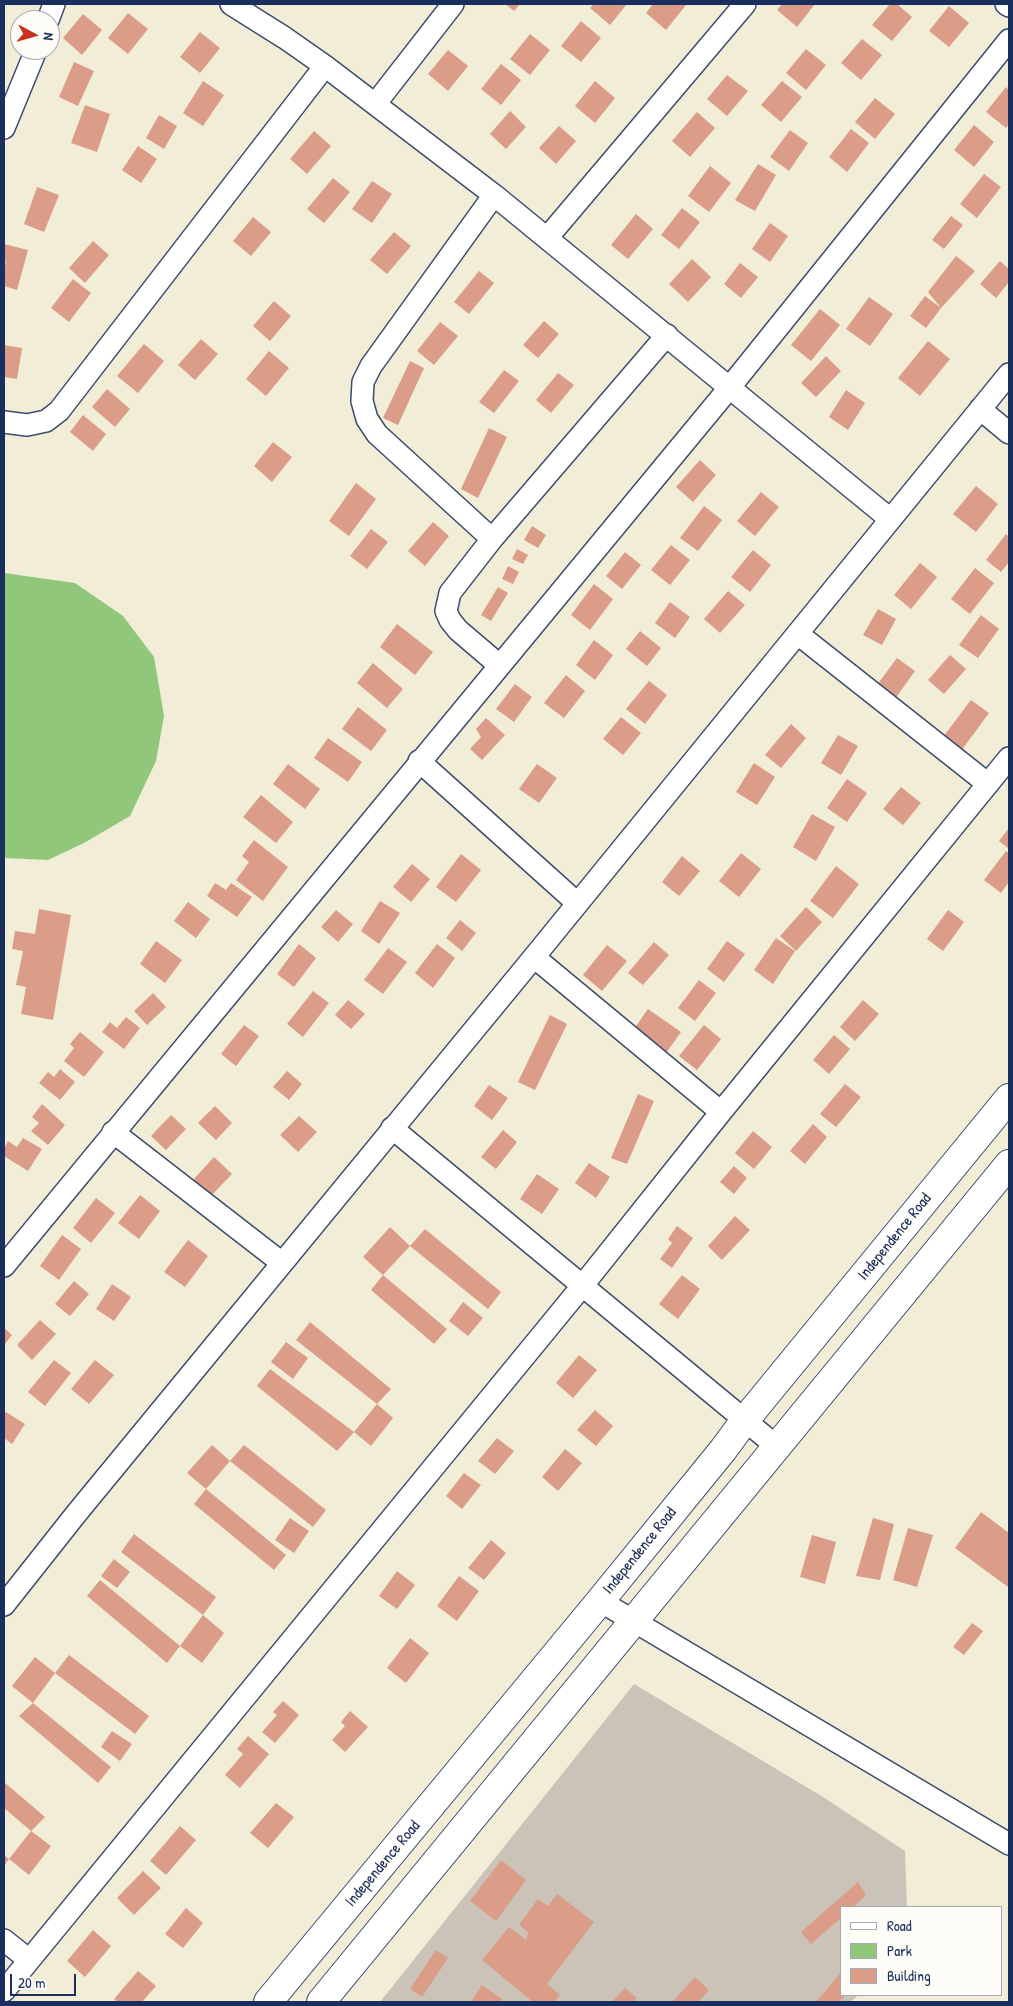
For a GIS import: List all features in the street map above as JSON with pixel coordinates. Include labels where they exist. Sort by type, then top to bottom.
[{"type":"main road","name":"Independence Road","points":[[268,2002],[600,1601],[723,1450],[745,1420],[1009,1098]]},
{"type":"main road","points":[[321,2002],[1009,1164]]},
{"type":"main road","points":[[942,1180],[973,1207]]},
{"type":"street","points":[[231,4],[285,38],[376,103],[494,195],[890,519]]},
{"type":"street","points":[[376,103],[454,4]]},
{"type":"street","points":[[547,238],[745,4]]},
{"type":"street","points":[[4,1266],[419,761],[730,387],[1009,40]]},
{"type":"street","points":[[4,128],[32,60]]},
{"type":"street","points":[[4,422],[27,425],[46,421],[60,411],[325,66]]},
{"type":"street","points":[[492,540],[376,434],[367,419],[362,401],[363,382],[371,366],[494,195]]},
{"type":"street","points":[[499,665],[458,630],[450,620],[446,611],[450,593],[492,540],[667,335]]},
{"type":"street","points":[[4,1605],[1009,374]]},
{"type":"street","points":[[980,409],[1009,433]]},
{"type":"street","points":[[798,634],[988,784]]},
{"type":"street","points":[[4,1991],[583,1285],[1009,758]]},
{"type":"street","points":[[419,761],[578,903]]},
{"type":"street","points":[[534,957],[721,1112]]},
{"type":"street","points":[[392,1128],[776,1446]]},
{"type":"street","points":[[113,1132],[282,1263]]},
{"type":"street","points":[[600,1601],[1009,1844]]},
{"type":"street","points":[[4,1940],[29,1960]]},
{"type":"shaded area","points":[[634,1684],[823,1797],[905,1851],[907,1906],[840,1906],[840,1996],[857,1996],[851,2002],[380,2002]]},
{"type":"green space","points":[[4,573],[75,583],[123,616],[154,657],[164,716],[156,761],[130,816],[84,843],[48,860],[4,858]]},
{"type":"building","points":[[505,4],[520,4],[514,11]]},
{"type":"building","points":[[594,4],[627,4],[610,25],[590,8]]},
{"type":"building","points":[[653,4],[686,5],[666,30],[646,13]]},
{"type":"building","points":[[782,4],[815,4],[797,27],[777,10]]},
{"type":"building","points":[[890,4],[897,4],[912,17],[892,41],[872,25]]},
{"type":"building","points":[[949,6],[969,23],[949,47],[929,31]]},
{"type":"building","points":[[128,13],[148,29],[128,54],[108,38]]},
{"type":"building","points":[[83,14],[102,30],[82,55],[63,38]]},
{"type":"building","points":[[581,21],[601,38],[581,62],[561,46]]},
{"type":"building","points":[[200,32],[220,48],[200,73],[180,57]]},
{"type":"building","points":[[530,34],[550,50],[530,75],[510,59]]},
{"type":"building","points":[[862,39],[882,55],[861,80],[841,63]]},
{"type":"building","points":[[806,49],[826,65],[806,90],[786,73]]},
{"type":"building","points":[[448,50],[468,66],[448,91],[428,74]]},
{"type":"building","points":[[74,62],[94,71],[78,106],[59,97]]},
{"type":"building","points":[[501,64],[521,80],[501,105],[481,89]]},
{"type":"building","points":[[727,75],[748,91],[727,116],[707,99]]},
{"type":"building","points":[[203,81],[224,95],[203,126],[183,113]]},
{"type":"building","points":[[595,81],[615,98],[595,123],[575,106]]},
{"type":"building","points":[[782,81],[802,97],[781,122],[761,105]]},
{"type":"building","points":[[1006,87],[1009,90],[1009,124],[1006,128],[986,112]]},
{"type":"building","points":[[875,98],[895,114],[875,139],[855,122]]},
{"type":"building","points":[[85,105],[110,114],[97,152],[71,143]]},
{"type":"building","points":[[510,111],[526,127],[506,149],[490,134]]},
{"type":"building","points":[[697,112],[715,128],[690,157],[672,141]]},
{"type":"building","points":[[159,115],[177,126],[164,149],[146,138]]},
{"type":"building","points":[[974,125],[994,142],[974,167],[954,150]]},
{"type":"building","points":[[559,126],[576,141],[556,164],[539,148]]},
{"type":"building","points":[[851,129],[869,143],[847,172],[829,157]]},
{"type":"building","points":[[790,130],[808,143],[789,171],[770,157]]},
{"type":"building","points":[[314,131],[331,146],[307,174],[290,159]]},
{"type":"building","points":[[138,146],[157,159],[141,183],[122,170]]},
{"type":"building","points":[[758,164],[776,175],[755,211],[735,200]]},
{"type":"building","points":[[710,166],[731,183],[709,212],[688,196]]},
{"type":"building","points":[[984,174],[1001,187],[977,218],[960,204]]},
{"type":"building","points":[[333,178],[350,192],[324,223],[307,209]]},
{"type":"building","points":[[372,181],[392,194],[372,223],[352,209]]},
{"type":"building","points":[[37,187],[59,195],[44,232],[24,224]]},
{"type":"building","points":[[682,208],[700,222],[679,249],[661,235]]},
{"type":"building","points":[[636,214],[653,229],[628,259],[611,245]]},
{"type":"building","points":[[951,216],[963,225],[944,249],[932,240]]},
{"type":"building","points":[[253,217],[271,232],[251,256],[233,241]]},
{"type":"building","points":[[770,223],[788,236],[770,262],[752,249]]},
{"type":"building","points":[[394,232],[411,246],[387,274],[370,260]]},
{"type":"building","points":[[93,241],[109,255],[85,283],[69,268]]},
{"type":"building","points":[[4,244],[28,250],[17,290],[4,286],[6,261],[4,261]]},
{"type":"building","points":[[956,256],[975,271],[941,308],[928,292]]},
{"type":"building","points":[[692,259],[711,277],[688,302],[669,284]]},
{"type":"building","points":[[1000,261],[1009,269],[1009,282],[996,298],[980,284]]},
{"type":"building","points":[[740,263],[758,277],[741,298],[724,284]]},
{"type":"building","points":[[479,271],[494,283],[469,314],[454,302]]},
{"type":"building","points":[[73,279],[91,293],[69,322],[51,308]]},
{"type":"building","points":[[925,296],[941,308],[926,328],[910,316]]},
{"type":"building","points":[[869,297],[893,314],[870,346],[846,329]]},
{"type":"building","points":[[274,301],[291,316],[270,341],[253,326]]},
{"type":"building","points":[[820,309],[840,325],[811,361],[791,345]]},
{"type":"building","points":[[544,321],[559,334],[538,358],[523,345]]},
{"type":"building","points":[[440,322],[458,336],[434,365],[417,351]]},
{"type":"building","points":[[201,339],[218,354],[195,380],[178,365]]},
{"type":"building","points":[[928,341],[950,359],[920,396],[898,378]]},
{"type":"building","points":[[144,344],[164,361],[138,393],[117,376]]},
{"type":"building","points":[[4,345],[22,348],[17,379],[4,377]]},
{"type":"building","points":[[269,351],[289,368],[266,396],[246,379]]},
{"type":"building","points":[[826,356],[841,371],[816,397],[801,383]]},
{"type":"building","points":[[410,361],[424,368],[398,425],[383,418]]},
{"type":"building","points":[[504,370],[519,381],[494,413],[479,402]]},
{"type":"building","points":[[558,373],[574,385],[551,413],[536,400]]},
{"type":"building","points":[[107,389],[130,409],[115,427],[92,407]]},
{"type":"building","points":[[846,390],[865,403],[848,430],[829,417]]},
{"type":"building","points":[[83,415],[106,434],[93,451],[70,432]]},
{"type":"building","points":[[489,428],[507,437],[478,498],[461,489]]},
{"type":"building","points":[[273,442],[292,457],[272,482],[254,466]]},
{"type":"building","points":[[700,460],[716,475],[693,502],[676,487]]},
{"type":"building","points":[[356,483],[376,499],[349,536],[329,521]]},
{"type":"building","points":[[976,486],[998,504],[976,532],[953,514]]},
{"type":"building","points":[[761,492],[779,507],[755,536],[737,521]]},
{"type":"building","points":[[704,506],[722,520],[698,551],[680,538]]},
{"type":"building","points":[[433,522],[449,536],[425,566],[408,551]]},
{"type":"building","points":[[532,526],[546,535],[538,548],[524,540]]},
{"type":"building","points":[[371,529],[388,542],[367,569],[350,556]]},
{"type":"building","points":[[1006,534],[1009,537],[1009,562],[1001,572],[986,560]]},
{"type":"building","points":[[671,545],[690,560],[670,585],[651,570]]},
{"type":"building","points":[[517,549],[528,555],[523,564],[512,559]]},
{"type":"building","points":[[753,550],[771,565],[750,592],[731,577]]},
{"type":"building","points":[[625,552],[641,565],[622,589],[606,576]]},
{"type":"building","points":[[920,563],[937,577],[911,609],[894,595]]},
{"type":"building","points":[[508,566],[519,572],[513,584],[502,579]]},
{"type":"building","points":[[975,568],[994,583],[970,614],[951,599]]},
{"type":"building","points":[[594,584],[613,599],[590,630],[571,615]]},
{"type":"building","points":[[498,587],[508,593],[491,621],[481,615]]},
{"type":"building","points":[[728,591],[745,605],[720,633],[704,619]]},
{"type":"building","points":[[670,602],[690,617],[675,638],[655,623]]},
{"type":"building","points":[[878,609],[896,619],[882,645],[863,635]]},
{"type":"building","points":[[981,615],[999,629],[978,658],[959,645]]},
{"type":"building","points":[[397,624],[433,652],[415,675],[380,647]]},
{"type":"building","points":[[640,631],[661,648],[647,666],[626,649]]},
{"type":"building","points":[[594,640],[613,655],[595,680],[576,665]]},
{"type":"building","points":[[950,655],[966,669],[944,694],[928,680]]},
{"type":"building","points":[[897,658],[915,671],[892,703],[874,689]]},
{"type":"building","points":[[373,663],[403,689],[387,708],[357,683]]},
{"type":"building","points":[[566,675],[585,691],[564,718],[544,703]]},
{"type":"building","points":[[649,681],[667,695],[645,724],[626,709]]},
{"type":"building","points":[[515,684],[532,697],[514,722],[496,709]]},
{"type":"building","points":[[971,700],[989,713],[961,751],[943,737]]},
{"type":"building","points":[[358,707],[387,730],[371,751],[342,729]]},
{"type":"building","points":[[621,717],[641,733],[623,755],[603,739]]},
{"type":"building","points":[[486,718],[505,735],[482,760],[470,749],[481,737],[476,729]]},
{"type":"building","points":[[791,724],[806,738],[781,768],[765,755]]},
{"type":"building","points":[[838,735],[858,746],[841,775],[821,763]]},
{"type":"building","points":[[328,738],[362,762],[348,782],[314,758]]},
{"type":"building","points":[[754,763],[775,777],[757,805],[736,792]]},
{"type":"building","points":[[288,764],[320,789],[305,809],[273,784]]},
{"type":"building","points":[[537,764],[557,778],[539,803],[519,789]]},
{"type":"building","points":[[847,779],[867,793],[847,822],[827,808]]},
{"type":"building","points":[[901,787],[921,803],[903,825],[883,809]]},
{"type":"building","points":[[261,795],[293,822],[276,843],[243,817]]},
{"type":"building","points":[[812,814],[835,827],[816,861],[793,847]]},
{"type":"building","points":[[1009,828],[1009,849],[999,841]]},
{"type":"building","points":[[254,840],[288,867],[263,901],[236,880],[249,862],[242,856]]},
{"type":"building","points":[[1006,851],[1009,853],[1009,882],[1001,893],[984,880]]},
{"type":"building","points":[[741,853],[761,869],[739,897],[719,881]]},
{"type":"building","points":[[461,854],[481,870],[456,902],[436,887]]},
{"type":"building","points":[[682,856],[700,871],[679,896],[662,882]]},
{"type":"building","points":[[412,864],[430,879],[411,902],[393,887]]},
{"type":"building","points":[[836,866],[859,884],[833,918],[810,901]]},
{"type":"building","points":[[215,883],[226,890],[231,883],[252,897],[237,917],[207,896]]},
{"type":"building","points":[[380,901],[400,913],[379,944],[361,931]]},
{"type":"building","points":[[188,902],[210,919],[196,938],[174,921]]},
{"type":"building","points":[[806,907],[822,922],[796,951],[780,936]]},
{"type":"building","points":[[39,909],[71,915],[53,1020],[21,1014],[26,987],[16,985],[23,951],[12,949],[15,931],[35,934]]},
{"type":"building","points":[[336,910],[353,924],[338,942],[321,927]]},
{"type":"building","points":[[948,910],[964,922],[943,951],[927,939]]},
{"type":"building","points":[[460,920],[476,933],[462,951],[446,938]]},
{"type":"building","points":[[776,938],[795,951],[773,984],[754,970]]},
{"type":"building","points":[[156,941],[182,960],[165,983],[140,964]]},
{"type":"building","points":[[727,941],[745,954],[724,982],[707,969]]},
{"type":"building","points":[[654,942],[669,955],[643,985],[628,973]]},
{"type":"building","points":[[299,944],[316,958],[294,987],[277,974]]},
{"type":"building","points":[[437,944],[455,958],[433,988],[415,973]]},
{"type":"building","points":[[607,945],[627,961],[602,991],[583,975]]},
{"type":"building","points":[[388,948],[407,962],[383,994],[364,980]]},
{"type":"building","points":[[699,980],[716,993],[695,1021],[678,1008]]},
{"type":"building","points":[[313,991],[329,1003],[303,1037],[287,1024]]},
{"type":"building","points":[[153,993],[166,1007],[147,1025],[134,1011]]},
{"type":"building","points":[[348,1000],[365,1014],[351,1029],[335,1015]]},
{"type":"building","points":[[863,1000],[879,1014],[855,1041],[840,1027]]},
{"type":"building","points":[[648,1009],[681,1032],[666,1053],[634,1029]]},
{"type":"building","points":[[550,1015],[567,1024],[535,1090],[518,1082]]},
{"type":"building","points":[[126,1017],[140,1028],[124,1049],[102,1032],[110,1022],[117,1028]]},
{"type":"building","points":[[244,1025],[259,1036],[236,1066],[221,1054]]},
{"type":"building","points":[[704,1025],[721,1039],[697,1070],[679,1056]]},
{"type":"building","points":[[80,1032],[104,1052],[84,1077],[64,1061],[74,1048],[70,1044]]},
{"type":"building","points":[[834,1035],[850,1049],[829,1074],[813,1060]]},
{"type":"building","points":[[60,1069],[75,1082],[60,1100],[39,1083],[48,1072],[54,1077]]},
{"type":"building","points":[[287,1071],[302,1084],[289,1100],[273,1087]]},
{"type":"building","points":[[845,1084],[861,1097],[836,1127],[820,1114]]},
{"type":"building","points":[[489,1085],[508,1098],[492,1120],[474,1106]]},
{"type":"building","points":[[638,1094],[654,1101],[627,1164],[611,1158]]},
{"type":"building","points":[[42,1104],[65,1125],[48,1145],[31,1131],[39,1123],[32,1117]]},
{"type":"building","points":[[215,1106],[232,1123],[216,1140],[198,1123]]},
{"type":"building","points":[[171,1115],[186,1129],[166,1150],[151,1136]]},
{"type":"building","points":[[299,1116],[317,1132],[298,1152],[280,1135]]},
{"type":"building","points":[[813,1124],[827,1137],[805,1164],[790,1151]]},
{"type":"building","points":[[503,1130],[517,1142],[496,1169],[481,1157]]},
{"type":"building","points":[[753,1131],[772,1147],[754,1169],[735,1153]]},
{"type":"building","points":[[23,1138],[42,1149],[28,1171],[4,1156],[4,1149],[8,1141],[17,1147]]},
{"type":"building","points":[[214,1157],[232,1174],[209,1198],[192,1181]]},
{"type":"building","points":[[589,1163],[610,1177],[596,1198],[575,1183]]},
{"type":"building","points":[[734,1166],[747,1178],[734,1194],[720,1182]]},
{"type":"building","points":[[537,1174],[559,1189],[542,1214],[520,1199]]},
{"type":"building","points":[[140,1195],[160,1211],[139,1239],[118,1223]]},
{"type":"building","points":[[96,1198],[115,1213],[91,1243],[73,1228]]},
{"type":"building","points":[[735,1216],[750,1230],[722,1260],[708,1246]]},
{"type":"building","points":[[677,1226],[693,1238],[672,1268],[660,1259],[672,1243],[668,1239]]},
{"type":"building","points":[[390,1227],[410,1246],[383,1275],[363,1257]]},
{"type":"building","points":[[425,1229],[501,1292],[488,1309],[410,1246]]},
{"type":"building","points":[[62,1235],[81,1249],[59,1280],[40,1266]]},
{"type":"building","points":[[188,1240],[208,1256],[185,1287],[164,1272]]},
{"type":"building","points":[[383,1275],[447,1329],[434,1344],[371,1290]]},
{"type":"building","points":[[682,1275],[700,1289],[678,1319],[659,1304]]},
{"type":"building","points":[[74,1281],[89,1294],[70,1316],[55,1304]]},
{"type":"building","points":[[112,1284],[131,1297],[114,1321],[96,1309]]},
{"type":"building","points":[[463,1302],[483,1318],[468,1336],[449,1321]]},
{"type":"building","points":[[40,1320],[56,1334],[32,1360],[17,1345]]},
{"type":"building","points":[[310,1322],[391,1389],[377,1404],[296,1340]]},
{"type":"building","points":[[4,1328],[12,1335],[4,1345]]},
{"type":"building","points":[[286,1342],[308,1358],[293,1379],[271,1362]]},
{"type":"building","points":[[579,1355],[597,1370],[573,1398],[556,1383]]},
{"type":"building","points":[[54,1360],[71,1373],[45,1406],[28,1392]]},
{"type":"building","points":[[95,1360],[114,1375],[89,1404],[71,1389]]},
{"type":"building","points":[[270,1369],[354,1432],[337,1451],[257,1386]]},
{"type":"building","points":[[377,1404],[393,1418],[371,1446],[354,1432]]},
{"type":"building","points":[[595,1410],[613,1426],[596,1446],[577,1430]]},
{"type":"building","points":[[6,1412],[25,1424],[12,1444],[4,1438],[4,1415]]},
{"type":"building","points":[[497,1438],[514,1451],[495,1474],[478,1461]]},
{"type":"building","points":[[212,1445],[230,1461],[206,1489],[187,1473]]},
{"type":"building","points":[[244,1445],[326,1510],[313,1527],[230,1461]]},
{"type":"building","points":[[565,1449],[582,1463],[558,1491],[542,1477]]},
{"type":"building","points":[[464,1473],[481,1485],[462,1509],[446,1496]]},
{"type":"building","points":[[206,1489],[286,1555],[274,1570],[194,1504]]},
{"type":"building","points":[[981,1512],[1009,1533],[1008,1587],[955,1548]]},
{"type":"building","points":[[290,1518],[309,1531],[294,1553],[275,1540]]},
{"type":"building","points":[[873,1518],[894,1524],[880,1580],[856,1576]]},
{"type":"building","points":[[908,1528],[933,1535],[917,1587],[893,1580]]},
{"type":"building","points":[[134,1534],[216,1597],[203,1615],[121,1552]]},
{"type":"building","points":[[812,1535],[836,1542],[825,1584],[800,1577]]},
{"type":"building","points":[[491,1540],[506,1553],[484,1580],[468,1568]]},
{"type":"building","points":[[114,1559],[130,1572],[117,1588],[101,1576]]},
{"type":"building","points":[[397,1571],[415,1585],[397,1609],[379,1596]]},
{"type":"building","points":[[459,1576],[479,1591],[457,1621],[437,1606]]},
{"type":"building","points":[[100,1580],[180,1646],[167,1663],[87,1596]]},
{"type":"building","points":[[203,1615],[224,1633],[202,1663],[180,1646]]},
{"type":"building","points":[[972,1623],[983,1631],[964,1655],[953,1647]]},
{"type":"building","points":[[410,1638],[429,1653],[406,1683],[387,1668]]},
{"type":"building","points":[[69,1655],[149,1716],[135,1734],[55,1673]]},
{"type":"building","points":[[35,1657],[55,1673],[33,1703],[12,1686]]},
{"type":"building","points":[[283,1701],[299,1715],[275,1743],[262,1732],[277,1715],[273,1712]]},
{"type":"building","points":[[33,1703],[111,1767],[98,1783],[19,1716]]},
{"type":"building","points":[[350,1711],[368,1727],[345,1752],[332,1740],[345,1726],[341,1722]]},
{"type":"building","points":[[112,1731],[132,1744],[120,1761],[101,1747]]},
{"type":"building","points":[[248,1736],[269,1754],[240,1788],[225,1775],[243,1754],[237,1749]]},
{"type":"building","points":[[4,1782],[45,1817],[31,1831],[4,1808]]},
{"type":"building","points":[[276,1803],[294,1817],[268,1848],[250,1833]]},
{"type":"building","points":[[180,1826],[196,1840],[166,1875],[150,1861]]},
{"type":"building","points":[[31,1831],[51,1846],[29,1875],[9,1859]]},
{"type":"building","points":[[4,1855],[9,1859],[4,1866]]},
{"type":"building","points":[[501,1860],[526,1880],[496,1921],[470,1901]]},
{"type":"building","points":[[143,1871],[161,1888],[134,1915],[117,1898]]},
{"type":"building","points":[[858,1882],[866,1895],[854,1906],[840,1906],[840,1919],[811,1944],[801,1932]]},
{"type":"building","points":[[557,1894],[594,1922],[547,1984],[560,1995],[554,2002],[533,2002],[482,1960],[509,1927],[526,1940],[528,1932],[519,1925],[538,1899],[548,1906]]},
{"type":"building","points":[[186,1908],[203,1923],[183,1948],[165,1934]]},
{"type":"building","points":[[93,1930],[111,1946],[85,1977],[67,1961]]},
{"type":"building","points":[[436,1950],[448,1958],[422,1997],[410,1989]]},
{"type":"building","points":[[138,1971],[156,1986],[142,2002],[117,2002],[114,1999]]},
{"type":"building","points":[[840,1973],[840,1996],[844,1996],[839,2002],[816,2002]]},
{"type":"building","points":[[695,1977],[709,1990],[698,2002],[672,2002]]},
{"type":"building","points":[[482,1985],[502,1999],[500,2002],[471,2002]]},
{"type":"building","points":[[625,1988],[637,1998],[633,2002],[612,2002]]}]
